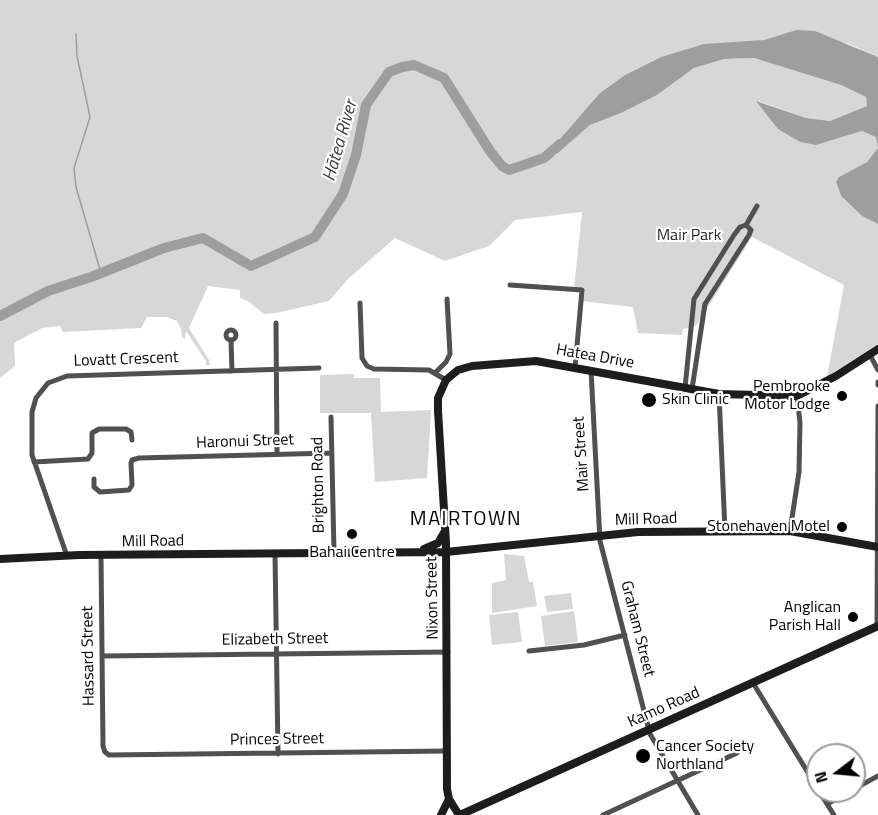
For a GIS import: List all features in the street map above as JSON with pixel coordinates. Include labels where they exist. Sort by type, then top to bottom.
[{"type":"main road","name":"Hatea Drive","points":[[446,380],[458,370],[478,365],[536,361],[719,394],[796,396],[836,376],[878,349]]},
{"type":"main road","name":"Nixon Street","points":[[446,380],[440,391],[438,404],[446,552],[447,789],[449,799],[460,815]]},
{"type":"main road","name":"Mill Road","points":[[414,552],[436,545],[445,531]]},
{"type":"main road","name":"Mill Road","points":[[0,559],[67,556],[446,552],[638,532],[790,531],[878,547]]},
{"type":"main road","name":"Kamo Road","points":[[460,815],[878,626]]},
{"type":"main road","points":[[441,815],[449,799]]},
{"type":"street","points":[[689,388],[694,299],[734,235],[740,227],[746,225],[757,206]]},
{"type":"street","points":[[689,388],[705,304],[750,233],[750,228],[746,225]]},
{"type":"street","points":[[510,285],[582,290],[576,368]]},
{"type":"street","points":[[436,372],[450,354],[447,298]]},
{"type":"street","points":[[360,303],[362,358],[367,366],[374,369],[422,369],[436,372],[446,380]]},
{"type":"street","points":[[276,323],[277,454]]},
{"type":"street","points":[[231,340],[232,371]]},
{"type":"street","points":[[870,355],[878,370]]},
{"type":"street","name":"Lovatt Crescent","points":[[67,556],[34,462],[32,449],[33,404],[44,387],[57,378],[67,376],[319,368]]},
{"type":"street","name":"Mair Street","points":[[591,370],[600,536]]},
{"type":"street","points":[[719,394],[725,531]]},
{"type":"street","points":[[790,531],[799,472],[800,423],[796,396]]},
{"type":"street","points":[[878,406],[878,626]]},
{"type":"street","name":"Brighton Road","points":[[331,417],[334,552]]},
{"type":"street","points":[[34,462],[88,459],[92,453],[92,433],[99,429],[126,429],[130,432],[132,440]]},
{"type":"street","name":"Haronui Street","points":[[94,479],[95,489],[100,492],[126,491],[132,486],[132,460],[159,457],[332,453]]},
{"type":"street","name":"Graham Street","points":[[600,536],[649,730],[698,815]]},
{"type":"street","points":[[275,553],[278,754]]},
{"type":"street","name":"Hassard Street","points":[[101,556],[103,746],[107,754]]},
{"type":"street","points":[[529,651],[584,645],[625,635]]},
{"type":"street","name":"Elizabeth Street","points":[[102,656],[447,652]]},
{"type":"street","points":[[753,682],[806,769]]},
{"type":"street","name":"Princes Street","points":[[107,754],[114,756],[447,751]]},
{"type":"street","points":[[603,815],[737,753]]},
{"type":"street","points":[[827,804],[834,815]]},
{"type":"green space","name":"Mair Park","points":[[0,0],[878,0],[878,57],[849,44],[796,30],[764,40],[661,57],[625,75],[600,93],[558,153],[590,125],[657,95],[694,68],[724,59],[754,58],[841,85],[866,97],[867,106],[830,121],[806,118],[758,101],[816,145],[862,131],[877,137],[878,148],[867,162],[839,177],[836,183],[841,196],[862,216],[878,224],[878,344],[827,377],[844,285],[752,237],[696,326],[683,329],[682,335],[638,333],[633,307],[581,301],[580,292],[574,289],[582,212],[515,220],[489,246],[445,261],[395,238],[348,279],[329,301],[276,313],[264,314],[248,301],[240,298],[240,290],[208,286],[189,328],[210,365],[206,365],[206,361],[186,331],[185,339],[182,337],[177,321],[167,317],[147,317],[141,328],[63,332],[60,326],[42,328],[14,343],[15,366],[0,378]]},
{"type":"green space","points":[[354,374],[354,378],[380,378],[381,412],[431,410],[427,478],[375,482],[371,413],[320,413],[320,375]]},
{"type":"green space","points":[[504,554],[524,556],[529,582],[533,582],[537,606],[492,613],[492,583],[506,580]]},
{"type":"green space","points":[[571,593],[573,609],[547,612],[544,596]]},
{"type":"green space","points":[[574,611],[578,642],[545,646],[541,616]]},
{"type":"green space","points":[[518,612],[522,642],[492,645],[489,615]]},
{"type":"shaded area","points":[[796,30],[815,31],[878,57],[878,148],[876,137],[862,131],[816,145],[800,142],[778,129],[756,101],[806,118],[830,121],[867,106],[866,97],[841,85],[754,58],[724,59],[694,68],[657,95],[590,125],[558,153],[548,153],[600,93],[625,75],[661,57],[704,44],[764,40]]},
{"type":"shaded area","points":[[878,148],[878,224],[862,216],[841,196],[836,182],[839,177],[867,162]]},
{"type":"waterway","points":[[76,34],[77,56],[90,117],[74,168],[76,187],[101,273]]},
{"type":"waterway","name":"Hātea River","points":[[0,316],[48,291],[91,277],[164,248],[203,238],[251,266],[315,237],[343,194],[356,155],[366,105],[389,72],[402,67],[414,65],[444,78],[490,151],[502,166],[509,170],[544,158],[560,144]]},
{"type":"place","name":"Pembrooke Motor Lodge","points":[[842,396]]},
{"type":"place","name":"Skin Clinic","points":[[649,400]]},
{"type":"place","name":"Stonehaven Motel","points":[[842,527]]},
{"type":"place","name":"Bahai Centre","points":[[352,534]]},
{"type":"place","name":"Anglican Parish Hall","points":[[853,617]]},
{"type":"place","name":"Cancer Society Northland","points":[[643,756]]},
{"type":"district","name":"MAIRTOWN","points":[[466,520]]}]
